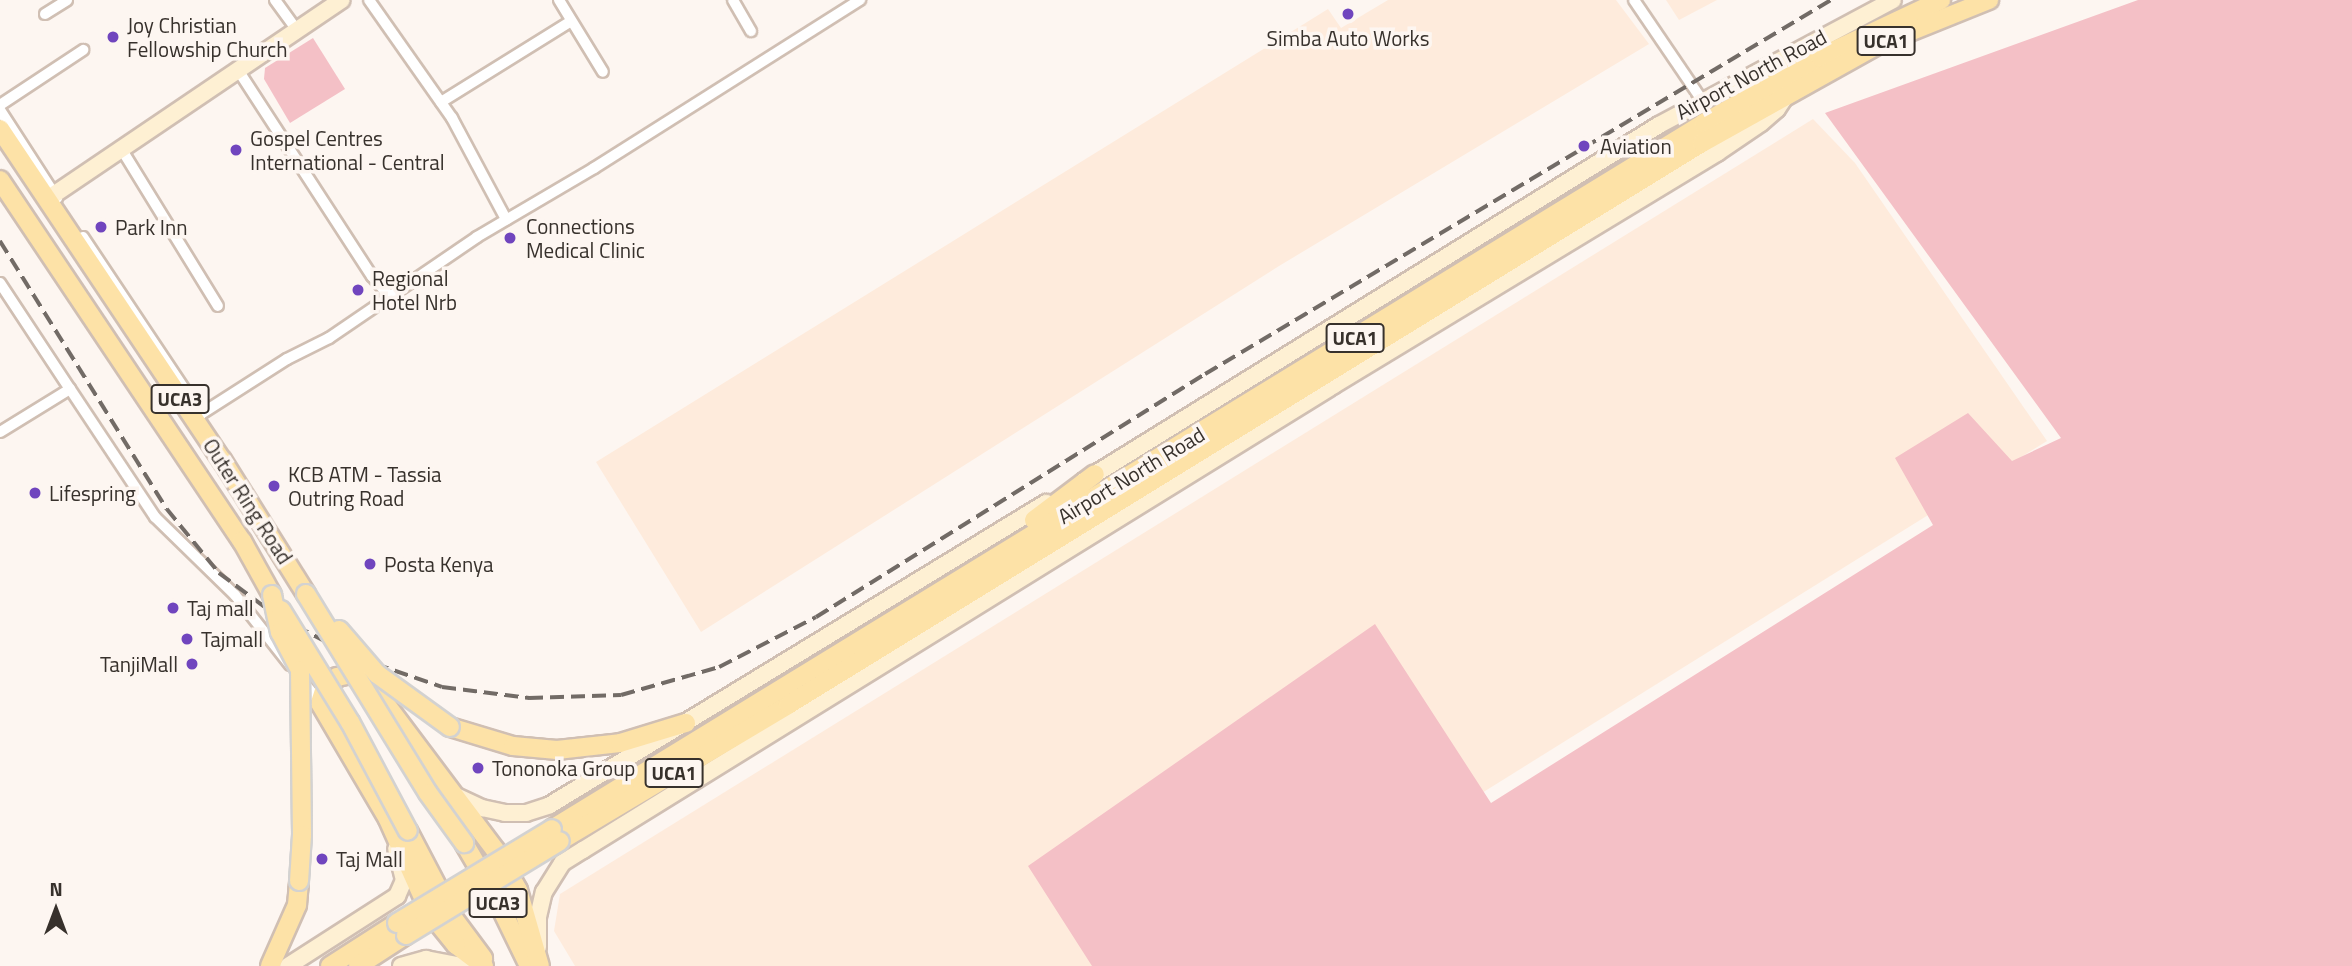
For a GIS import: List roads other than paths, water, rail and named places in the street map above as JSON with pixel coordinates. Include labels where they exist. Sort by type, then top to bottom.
[{"type":"main road","points":[[53,200],[342,0]]},
{"type":"main road","name":"Airport North Road","points":[[456,796],[494,811],[516,814],[537,810],[614,768],[1702,100],[1893,0]]},
{"type":"main road","name":"Airport North Road","points":[[358,966],[783,698],[969,573],[1704,123],[1820,57],[1941,0]]},
{"type":"main road","name":"Airport North Road","points":[[330,966],[783,698],[1625,189],[1788,94],[1877,45],[1989,0]]},
{"type":"main road","name":"Airport North Road","points":[[536,963],[540,905],[548,883],[562,863],[1098,530],[1726,147],[1770,116],[1788,94]]},
{"type":"main road","name":"Outer Ring Road","points":[[0,129],[53,200],[222,460],[420,781],[464,843],[536,963]]},
{"type":"main road","name":"Outer Ring Road","points":[[0,180],[242,541],[350,722],[454,919],[490,966]]},
{"type":"main road","points":[[969,573],[1011,536],[1095,474]]},
{"type":"main road","points":[[306,594],[377,674],[450,727],[513,746],[557,750],[620,743],[686,723]]},
{"type":"main road","points":[[270,966],[297,905],[303,835],[300,670],[280,632],[272,595]]},
{"type":"main road","points":[[484,966],[456,945],[430,913],[388,819],[320,703],[324,691],[337,677],[351,674],[366,678],[456,796],[514,881],[536,963]]},
{"type":"main road","points":[[288,966],[397,897],[404,880],[388,819]]},
{"type":"main road","points":[[401,966],[426,959],[462,966]]},
{"type":"street","points":[[45,14],[67,0]]},
{"type":"street","points":[[275,0],[297,30]]},
{"type":"street","points":[[369,0],[463,136],[506,219]]},
{"type":"street","points":[[559,0],[603,72]]},
{"type":"street","points":[[733,0],[751,31]]},
{"type":"street","points":[[83,50],[0,108],[53,200],[201,414],[391,298],[436,262],[860,0]]},
{"type":"street","points":[[1634,0],[1702,100]]},
{"type":"street","points":[[441,102],[571,21]]},
{"type":"street","points":[[238,71],[372,276],[391,298]]},
{"type":"street","points":[[122,150],[218,306]]},
{"type":"street","points":[[0,283],[155,517],[235,595],[320,703]]},
{"type":"street","points":[[0,432],[70,389]]},
{"type":"railway","points":[[0,241],[167,509],[219,573],[277,616],[355,657],[442,687],[529,698],[621,695],[719,667],[816,617],[1205,374],[1831,0]]},
{"type":"place","name":"Simba Auto Works","points":[[1348,14]]},
{"type":"place","name":"Joy Christian Fellowship Church","points":[[113,37]]},
{"type":"place","name":"Aviation","points":[[1584,146]]},
{"type":"place","name":"Gospel Centres International - Central","points":[[236,150]]},
{"type":"place","name":"Park Inn","points":[[101,227]]},
{"type":"place","name":"Connections Medical Clinic","points":[[510,238]]},
{"type":"place","name":"Regional Hotel Nrb","points":[[358,290]]},
{"type":"place","name":"KCB ATM - Tassia Outring Road","points":[[274,486]]},
{"type":"place","name":"Lifespring","points":[[35,493]]},
{"type":"place","name":"Posta Kenya","points":[[370,564]]},
{"type":"place","name":"Taj mall","points":[[173,608]]},
{"type":"place","name":"Tajmall","points":[[187,639]]},
{"type":"place","name":"TanjiMall","points":[[192,664]]},
{"type":"place","name":"Tononoka Group","points":[[478,768]]},
{"type":"place","name":"Taj Mall","points":[[322,859]]}]
